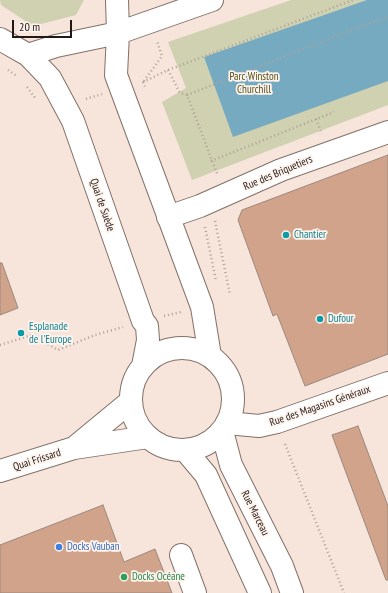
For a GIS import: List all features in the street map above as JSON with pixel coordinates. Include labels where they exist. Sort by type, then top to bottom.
[{"type":"main road","points":[[117,0],[118,33],[116,75],[202,307],[210,356]]},
{"type":"main road","points":[[28,55],[56,46],[118,33],[212,0]]},
{"type":"main road","name":"Quai de Suède","points":[[0,39],[28,55],[50,78],[73,122],[143,321],[147,326],[148,340],[143,366]]},
{"type":"main road","name":"Rue des Briquetiers","points":[[168,217],[207,210],[281,170],[388,132]]},
{"type":"main road","points":[[185,348],[198,350],[210,356],[221,366],[229,379],[233,394],[232,408],[225,427],[212,440],[199,447],[185,450],[172,449],[159,444],[148,437],[139,427],[133,414],[131,401],[135,379],[143,366],[156,355],[172,349],[185,348]]},
{"type":"main road","name":"Rue des Magasins Généraux","points":[[225,427],[259,426],[277,422],[388,383]]},
{"type":"main road","name":"Quai Frissard","points":[[74,448],[131,401]]},
{"type":"main road","name":"Rue Marceau","points":[[225,427],[231,465],[282,566],[292,593]]},
{"type":"main road","name":"Quai Frissard","points":[[0,471],[74,448],[148,437]]},
{"type":"main road","points":[[185,450],[206,475],[260,593]]},
{"type":"main road","points":[[181,555],[195,593]]},
{"type":"path","points":[[148,96],[143,82],[168,70],[353,0]]},
{"type":"path","points":[[168,70],[180,93],[187,95],[388,16]]},
{"type":"path","points":[[187,95],[218,178]]},
{"type":"path","points":[[211,161],[334,112]]},
{"type":"path","points":[[316,120],[320,128]]},
{"type":"path","points":[[207,210],[217,282]]},
{"type":"path","points":[[207,210],[230,295]]},
{"type":"path","points":[[0,346],[32,335],[58,350],[95,335],[143,321],[202,307]]},
{"type":"path","points":[[285,444],[344,593]]},
{"type":"green space","points":[[0,0],[84,0],[76,15],[33,26],[1,5]]},
{"type":"green space","name":"Parc Winston Churchill","points":[[291,0],[388,0],[388,105],[192,180],[162,102],[186,88],[168,42]]},
{"type":"water","points":[[367,0],[388,0],[388,81],[233,137],[204,57]]},
{"type":"building","points":[[388,155],[388,354],[305,386],[277,314],[273,316],[238,220],[242,210]]},
{"type":"building","points":[[0,263],[2,263],[18,308],[0,315]]},
{"type":"building","points":[[358,426],[388,506],[388,580],[386,580],[332,435]]},
{"type":"building","name":"Docks Vauban","points":[[103,505],[124,562],[155,549],[172,593],[0,593],[0,545]]},
{"type":"place","name":"Chantier","points":[[286,235]]},
{"type":"place","name":"Dufour","points":[[320,319]]},
{"type":"place","name":"Esplanade de l'Europe","points":[[21,333]]},
{"type":"place","name":"Docks Vauban","points":[[59,547]]},
{"type":"place","name":"Docks Océane","points":[[124,577]]}]
